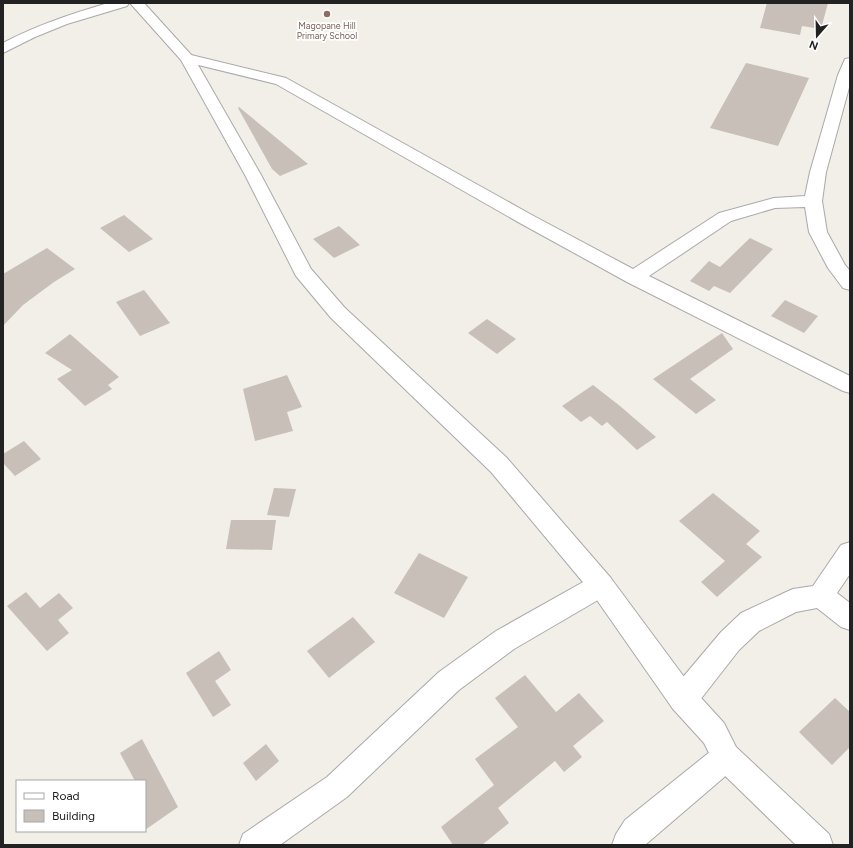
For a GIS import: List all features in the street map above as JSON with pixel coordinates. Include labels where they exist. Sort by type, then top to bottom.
[{"type":"street","points":[[3,49],[30,34],[62,21],[122,3]]},
{"type":"street","points":[[137,3],[187,58],[249,168],[303,272],[338,313],[499,465],[601,585],[683,699],[714,733],[726,757],[818,845]]},
{"type":"street","points":[[187,58],[281,81],[524,218],[634,277],[850,385]]},
{"type":"street","points":[[850,62],[818,172],[813,201],[818,232],[837,268],[850,282]]},
{"type":"street","points":[[634,277],[725,217],[774,203],[813,201]]},
{"type":"street","points":[[683,699],[730,641],[750,622],[793,601],[821,596],[850,553]]},
{"type":"street","points":[[254,845],[337,787],[449,681],[505,640],[601,585]]},
{"type":"street","points":[[821,596],[850,618]]},
{"type":"street","points":[[627,845],[636,831],[726,757]]},
{"type":"building","points":[[767,3],[828,3],[821,29],[802,26],[800,35],[760,28]]},
{"type":"building","points":[[746,63],[809,78],[778,146],[710,128]]},
{"type":"building","points":[[239,107],[308,164],[280,176],[272,169],[238,108]]},
{"type":"building","points":[[124,215],[153,239],[129,252],[100,228]]},
{"type":"building","points":[[339,226],[360,245],[334,258],[313,239]]},
{"type":"building","points":[[750,238],[773,249],[730,293],[714,286],[709,291],[690,281],[709,261],[720,267]]},
{"type":"building","points":[[47,248],[75,269],[54,282],[23,305],[3,326],[3,274]]},
{"type":"building","points":[[144,290],[170,323],[140,336],[116,302]]},
{"type":"building","points":[[785,300],[818,316],[804,333],[771,316]]},
{"type":"building","points":[[487,319],[516,339],[497,354],[468,333]]},
{"type":"building","points":[[722,333],[733,349],[690,379],[716,400],[696,414],[653,379]]},
{"type":"building","points":[[70,334],[119,377],[108,385],[112,389],[85,406],[57,379],[72,370],[45,353]]},
{"type":"building","points":[[287,375],[302,407],[287,412],[293,431],[255,441],[243,389]]},
{"type":"building","points":[[593,385],[656,437],[637,450],[607,422],[602,426],[590,416],[581,422],[562,406]]},
{"type":"building","points":[[24,441],[41,459],[15,476],[3,463],[3,454]]},
{"type":"building","points":[[274,488],[296,489],[289,517],[267,515]]},
{"type":"building","points":[[713,493],[760,531],[746,544],[762,557],[717,597],[701,582],[725,561],[679,521]]},
{"type":"building","points":[[231,520],[276,520],[272,550],[226,549]]},
{"type":"building","points":[[419,553],[468,577],[444,618],[394,593]]},
{"type":"building","points":[[26,592],[40,608],[59,593],[73,608],[58,620],[69,633],[47,651],[7,606]]},
{"type":"building","points":[[353,617],[375,642],[329,678],[307,651]]},
{"type":"building","points":[[219,651],[231,670],[215,681],[231,705],[213,717],[186,673]]},
{"type":"building","points":[[525,675],[556,712],[579,693],[604,721],[573,746],[582,757],[564,772],[555,761],[498,808],[509,823],[482,845],[453,845],[441,827],[494,785],[475,759],[518,727],[495,698]]},
{"type":"building","points":[[835,698],[850,712],[850,747],[832,765],[799,732]]},
{"type":"building","points":[[142,739],[178,807],[146,829],[146,780],[134,780],[120,753]]},
{"type":"building","points":[[266,744],[279,761],[256,781],[243,763]]},
{"type":"place","name":"Magopane Hill Primary School","points":[[327,14]]}]
